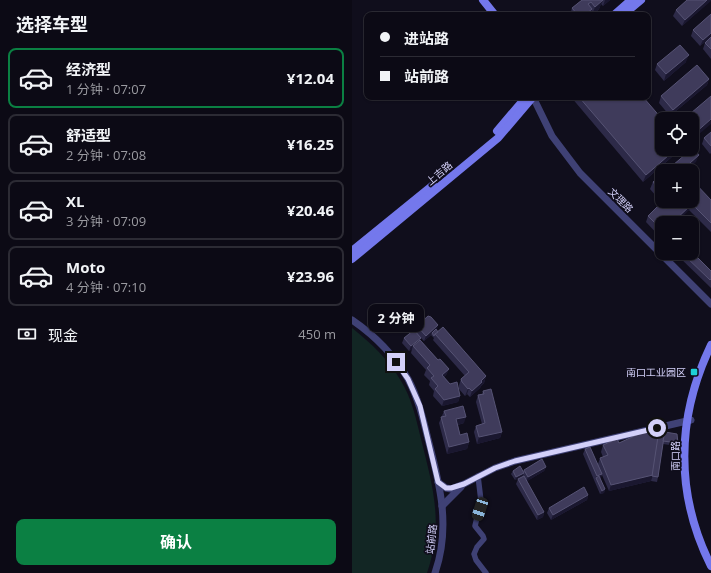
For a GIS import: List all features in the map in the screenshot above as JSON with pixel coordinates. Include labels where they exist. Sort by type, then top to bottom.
[{"type":"main road","points":[[483,0],[493,12]]},
{"type":"main road","points":[[488,0],[498,12]]},
{"type":"main road","points":[[617,12],[631,0]]},
{"type":"main road","points":[[627,12],[641,0]]},
{"type":"main road","name":"上吉路","points":[[352,251],[494,134],[523,100]]},
{"type":"main road","name":"上吉路","points":[[352,259],[498,138],[530,100]]},
{"type":"main road","name":"南口路","points":[[711,345],[694,387],[684,454],[686,491],[694,523],[711,566]]},
{"type":"main road","name":"南口路","points":[[711,356],[698,389],[689,420],[688,454],[691,490],[698,522],[711,556]]},
{"type":"street","name":"文理路","points":[[534,100],[552,136],[580,173],[711,304]]},
{"type":"street","name":"站前路","points":[[352,320],[382,346],[396,362],[408,379],[420,406],[438,482],[442,506],[443,534],[440,554],[434,573]]},
{"type":"street","points":[[438,482],[446,488],[451,488],[464,484],[495,468],[525,458],[689,420]]},
{"type":"street","points":[[478,476],[481,500],[475,526],[484,539],[476,548],[474,556],[486,573]]},
{"type":"street","points":[[442,506],[464,484]]},
{"type":"green space","points":[[352,328],[373,346],[391,366],[405,388],[413,409],[433,490],[435,506],[435,538],[427,573],[352,573]]},
{"type":"building","points":[[582,0],[603,0],[595,7],[591,2],[588,4],[592,9],[588,12],[575,12],[572,8]]},
{"type":"building","points":[[687,0],[707,0],[685,20],[676,10]]},
{"type":"building","points":[[711,14],[711,33],[703,40],[693,30]]},
{"type":"building","points":[[711,37],[711,49],[705,43]]},
{"type":"building","points":[[680,45],[689,55],[666,74],[657,64]]},
{"type":"building","points":[[697,65],[709,79],[673,110],[661,96]]},
{"type":"building","points":[[711,96],[711,119],[699,130],[699,112],[692,112]]},
{"type":"building","points":[[582,100],[646,100],[656,112],[655,156],[668,156],[659,164],[655,164],[655,167],[646,175]]},
{"type":"building","points":[[711,132],[711,146],[704,138]]},
{"type":"building","points":[[684,156],[698,156],[689,164],[674,164]]},
{"type":"building","points":[[699,187],[711,200],[711,223],[696,208],[699,208]]},
{"type":"building","points":[[656,208],[688,208],[679,216],[655,216],[655,223],[648,216]]},
{"type":"building","points":[[699,259],[711,271],[710,280],[689,260]]},
{"type":"building","points":[[428,316],[431,317],[438,325],[426,336],[417,326]]},
{"type":"building","points":[[443,327],[486,376],[472,391],[469,388],[468,389],[461,379],[469,372],[435,334]]},
{"type":"building","points":[[436,329],[438,332],[434,336],[432,333]]},
{"type":"building","points":[[414,330],[421,338],[411,346],[404,338]]},
{"type":"building","points":[[420,340],[438,360],[440,359],[449,369],[442,375],[450,384],[457,382],[460,396],[444,400],[435,389],[438,386],[431,378],[434,376],[427,368],[430,365],[413,346]]},
{"type":"building","points":[[491,389],[502,432],[479,437],[476,426],[485,423],[478,395],[484,394],[483,391]]},
{"type":"building","points":[[463,406],[466,417],[456,419],[460,435],[467,433],[469,442],[449,447],[441,417],[446,416],[444,411]]},
{"type":"building","points":[[660,428],[653,475],[611,485],[600,458],[608,455],[603,445],[617,439],[619,443],[641,433]]},
{"type":"building","points":[[659,430],[665,430],[658,477],[652,476]]},
{"type":"building","points":[[665,432],[677,434],[678,443],[663,441]]},
{"type":"building","points":[[590,447],[602,474],[597,476],[585,449]]},
{"type":"building","points":[[542,459],[546,467],[528,477],[524,470]]},
{"type":"building","points":[[520,466],[524,473],[516,477],[513,471]]},
{"type":"building","points":[[524,476],[544,512],[538,515],[518,479]]},
{"type":"building","points":[[599,476],[605,489],[602,491],[596,478]]},
{"type":"building","points":[[584,487],[588,495],[553,515],[549,508]]},
{"type":"place","name":"南口工业园区","points":[[694,372]]},
{"type":"route","points":[[396,362],[408,379],[420,406],[438,482],[446,488],[464,484],[484,472],[525,458],[657,428]]}]
